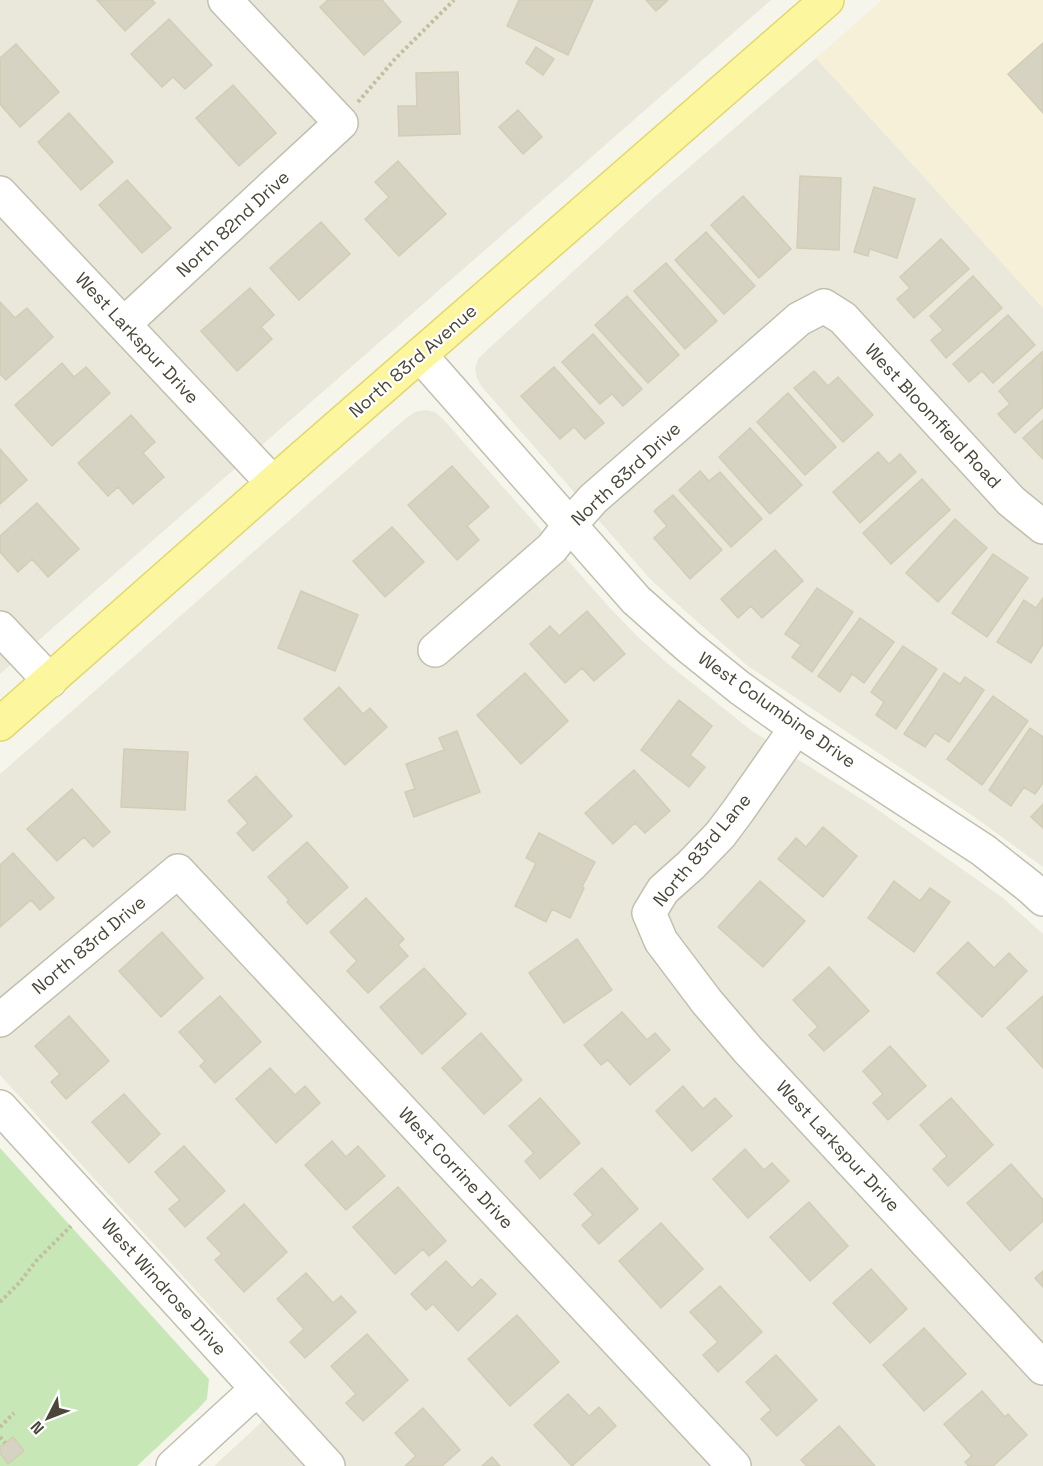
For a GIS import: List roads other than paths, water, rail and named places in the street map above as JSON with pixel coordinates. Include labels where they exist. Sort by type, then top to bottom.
[{"type":"main road","name":"North 83rd Avenue","points":[[0,724],[827,0]]},
{"type":"street","name":"North 82nd Drive","points":[[124,324],[341,123],[225,0]]},
{"type":"street","name":"West Larkspur Drive","points":[[0,193],[273,483]]},
{"type":"street","name":"North 83rd Drive","points":[[435,650],[552,548],[593,499],[799,319],[824,306]]},
{"type":"street","name":"West Bloomfield Road","points":[[824,306],[843,318],[1011,501],[1043,527]]},
{"type":"street","name":"West Columbine Drive","points":[[420,356],[636,600],[689,647],[740,688],[796,728],[983,850],[1043,899]]},
{"type":"street","points":[[0,628],[50,681]]},
{"type":"street","name":"North 83rd Lane","points":[[649,913],[663,890],[691,865],[726,827],[796,728]]},
{"type":"street","name":"North 83rd Drive","points":[[0,1020],[178,871]]},
{"type":"street","name":"West Corrine Drive","points":[[178,871],[734,1466]]},
{"type":"street","name":"West Larkspur Drive","points":[[649,913],[661,942],[707,1002],[748,1050],[1043,1368]]},
{"type":"street","name":"West Windrose Drive","points":[[0,1107],[328,1466]]},
{"type":"street","points":[[173,1466],[257,1389]]}]
